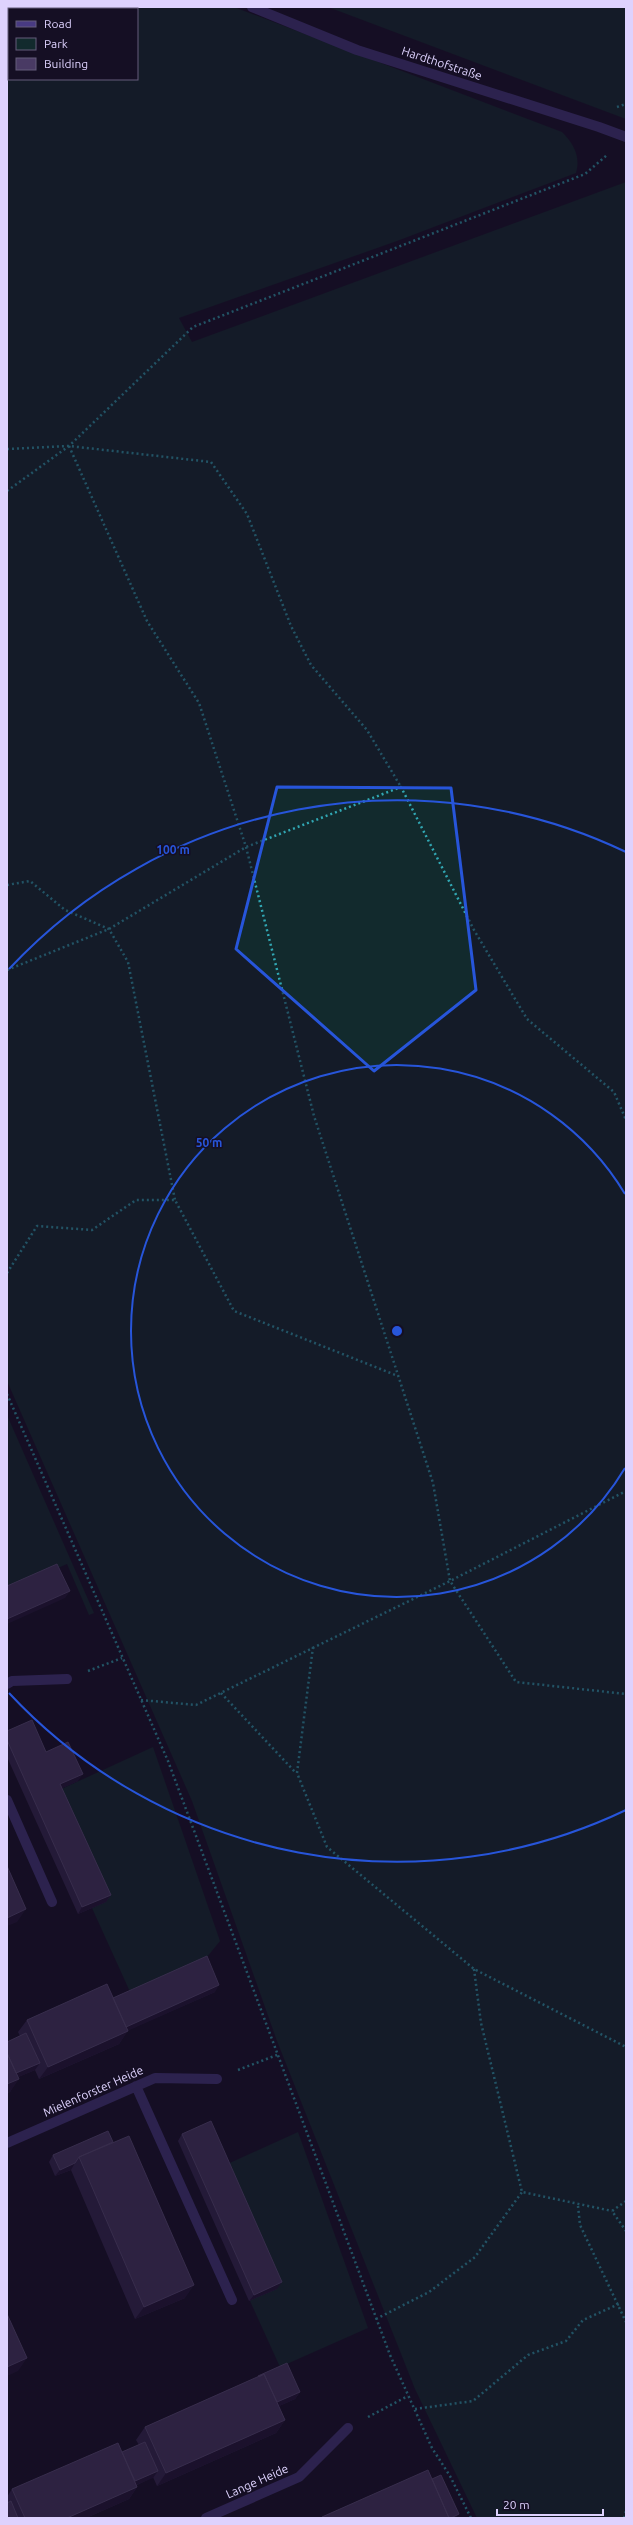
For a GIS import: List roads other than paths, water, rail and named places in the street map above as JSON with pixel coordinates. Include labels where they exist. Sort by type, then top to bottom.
[{"type":"street","name":"Hardthofstraße","points":[[252,7],[357,50],[598,126],[626,137]]},
{"type":"street","points":[[7,1684],[12,1681],[67,1679]]},
{"type":"street","points":[[7,1800],[52,1902]]},
{"type":"street","name":"Mielenforster Heide","points":[[7,2143],[155,2078],[217,2079]]},
{"type":"street","points":[[136,2086],[232,2300]]},
{"type":"street","name":"Lange Heide","points":[[206,2518],[299,2477],[348,2428]]}]
